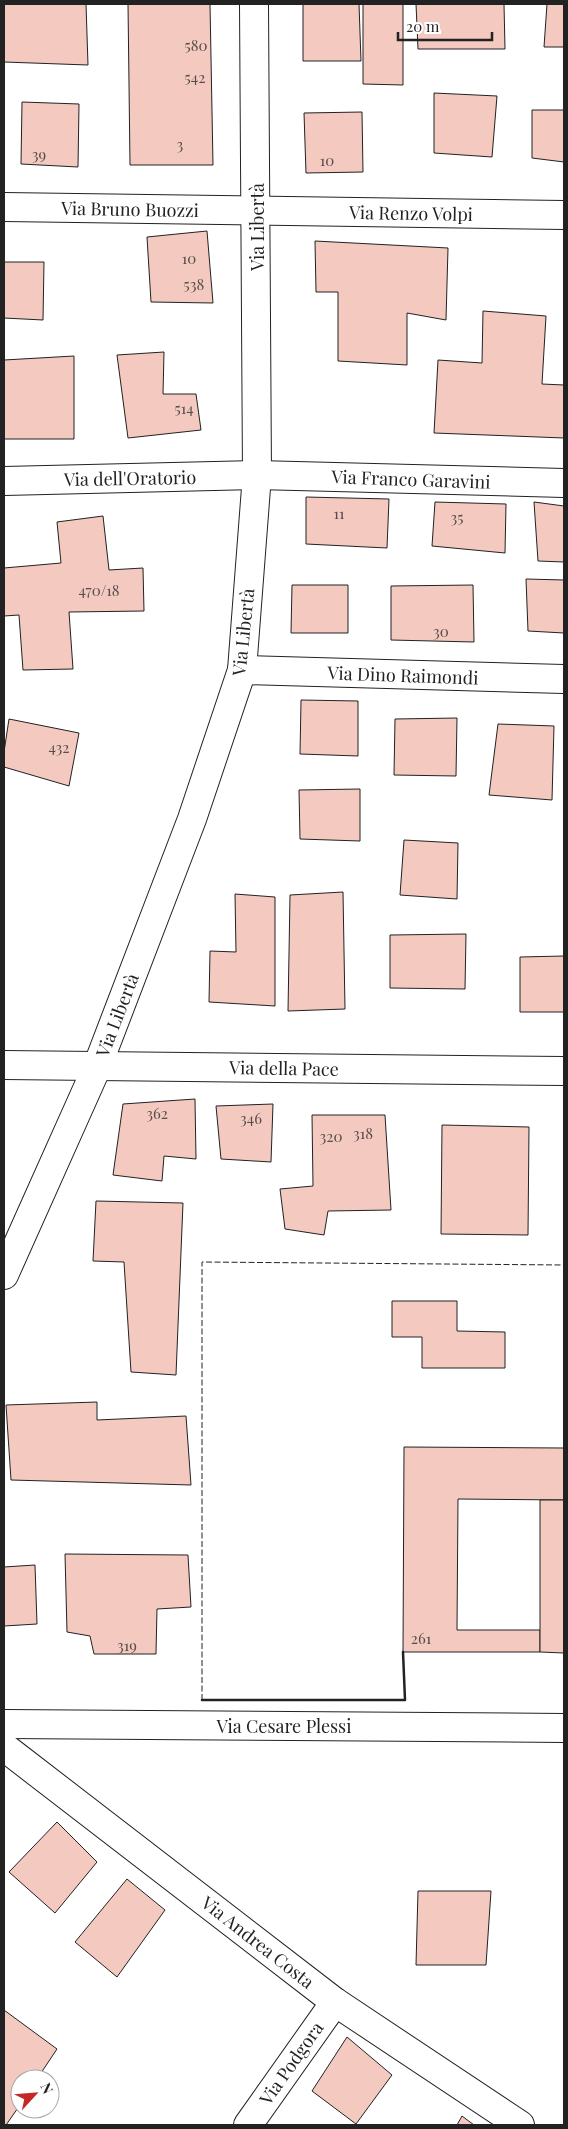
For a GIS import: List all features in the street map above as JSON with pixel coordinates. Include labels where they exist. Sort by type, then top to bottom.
[{"type":"street","name":"Via Libertà","points":[[4,1275],[97,1066],[192,819],[242,670],[257,475],[257,210],[254,4]]},
{"type":"street","name":"Via Bruno Buozzi","points":[[4,207],[257,210]]},
{"type":"street","name":"Via Renzo Volpi","points":[[257,210],[564,216]]},
{"type":"street","name":"Via dell'Oratorio","points":[[4,481],[257,475]]},
{"type":"street","name":"Via Franco Garavini","points":[[257,475],[564,483]]},
{"type":"street","name":"Via Dino Raimondi","points":[[242,670],[564,679]]},
{"type":"street","name":"Via della Pace","points":[[4,1065],[564,1071]]},
{"type":"street","name":"Via Cesare Plessi","points":[[4,1724],[564,1728]]},
{"type":"street","name":"Via Andrea Costa","points":[[4,1747],[334,2002],[520,2125]]},
{"type":"street","name":"Via Podgora","points":[[248,2125],[334,2002]]},
{"type":"building","points":[[4,4],[86,4],[88,65],[4,62]]},
{"type":"building","points":[[128,4],[210,4],[213,165],[130,165]]},
{"type":"building","points":[[303,4],[359,4],[361,61],[303,61]]},
{"type":"building","points":[[363,4],[403,4],[403,85],[363,84]]},
{"type":"building","points":[[416,4],[504,4],[505,49],[418,49]]},
{"type":"building","points":[[547,4],[564,4],[564,47],[544,47]]},
{"type":"building","points":[[434,93],[497,96],[492,157],[434,153]]},
{"type":"building","points":[[22,102],[79,104],[78,167],[21,164]]},
{"type":"building","points":[[532,110],[564,110],[564,162],[532,158]]},
{"type":"building","points":[[362,112],[363,172],[306,173],[304,113]]},
{"type":"building","points":[[207,231],[213,303],[151,302],[147,237]]},
{"type":"building","points":[[315,241],[448,248],[446,320],[407,313],[407,365],[338,361],[338,292],[316,292]]},
{"type":"building","points":[[4,262],[44,262],[43,320],[4,318]]},
{"type":"building","points":[[483,311],[546,316],[542,384],[564,385],[564,438],[434,433],[438,360],[482,363]]},
{"type":"building","points":[[164,352],[163,394],[196,394],[201,430],[128,438],[117,355]]},
{"type":"building","points":[[74,356],[74,439],[4,439],[4,360]]},
{"type":"building","points":[[306,497],[389,499],[387,548],[306,544]]},
{"type":"building","points":[[435,502],[506,504],[505,553],[432,546]]},
{"type":"building","points":[[534,502],[564,506],[564,562],[538,561]]},
{"type":"building","points":[[103,516],[109,570],[143,568],[144,611],[69,612],[73,669],[23,670],[19,615],[4,616],[4,568],[61,563],[57,522]]},
{"type":"building","points":[[526,579],[564,580],[564,633],[528,631]]},
{"type":"building","points":[[292,585],[348,585],[348,633],[291,633]]},
{"type":"building","points":[[473,585],[474,642],[391,640],[391,586]]},
{"type":"building","points":[[301,700],[358,701],[358,756],[300,754]]},
{"type":"building","points":[[457,718],[456,776],[394,775],[395,719]]},
{"type":"building","points":[[9,719],[79,733],[69,786],[4,767],[4,752]]},
{"type":"building","points":[[498,724],[554,726],[552,800],[489,795]]},
{"type":"building","points":[[360,789],[360,841],[300,839],[299,790]]},
{"type":"building","points":[[404,840],[458,843],[457,899],[400,895]]},
{"type":"building","points":[[343,892],[345,1009],[288,1011],[290,895]]},
{"type":"building","points":[[235,894],[275,897],[275,1006],[209,1002],[210,951],[236,952]]},
{"type":"building","points":[[466,934],[465,989],[390,988],[390,935]]},
{"type":"building","points":[[564,956],[564,1012],[520,1012],[520,957]]},
{"type":"building","points":[[195,1099],[196,1159],[164,1156],[162,1181],[113,1175],[123,1104]]},
{"type":"building","points":[[273,1104],[271,1162],[221,1159],[216,1106]]},
{"type":"building","points":[[312,1115],[385,1115],[391,1210],[328,1211],[324,1235],[285,1229],[280,1189],[313,1186]]},
{"type":"building","points":[[442,1125],[529,1127],[528,1235],[441,1234]]},
{"type":"building","points":[[96,1201],[183,1203],[176,1375],[131,1372],[124,1262],[93,1261]]},
{"type":"building","points":[[392,1301],[457,1301],[457,1331],[505,1332],[505,1368],[422,1368],[422,1337],[392,1337]]},
{"type":"building","points":[[97,1402],[97,1420],[186,1416],[191,1485],[11,1480],[6,1405]]},
{"type":"building","points":[[404,1447],[564,1448],[564,1500],[458,1499],[457,1630],[540,1630],[540,1652],[403,1652]]},
{"type":"building","points":[[540,1500],[564,1500],[564,1653],[540,1652]]},
{"type":"building","points":[[65,1554],[188,1555],[191,1607],[157,1609],[156,1654],[94,1654],[90,1636],[67,1632]]},
{"type":"building","points":[[35,1565],[37,1624],[4,1626],[4,1567]]},
{"type":"building","points":[[57,1822],[97,1862],[55,1913],[9,1872]]},
{"type":"building","points":[[127,1879],[165,1910],[117,1977],[75,1942]]},
{"type":"building","points":[[418,1891],[491,1891],[486,1965],[416,1965]]},
{"type":"building","points":[[4,2010],[57,2049],[44,2069],[10,2069],[10,2119],[4,2125]]},
{"type":"building","points":[[347,2037],[392,2075],[356,2124],[312,2091]]},
{"type":"building","points":[[462,2116],[474,2125],[457,2125]]},
{"type":"fence","points":[[202,1700],[202,1262],[564,1265]]},
{"type":"wall","points":[[202,1700],[405,1700],[403,1652]]}]
